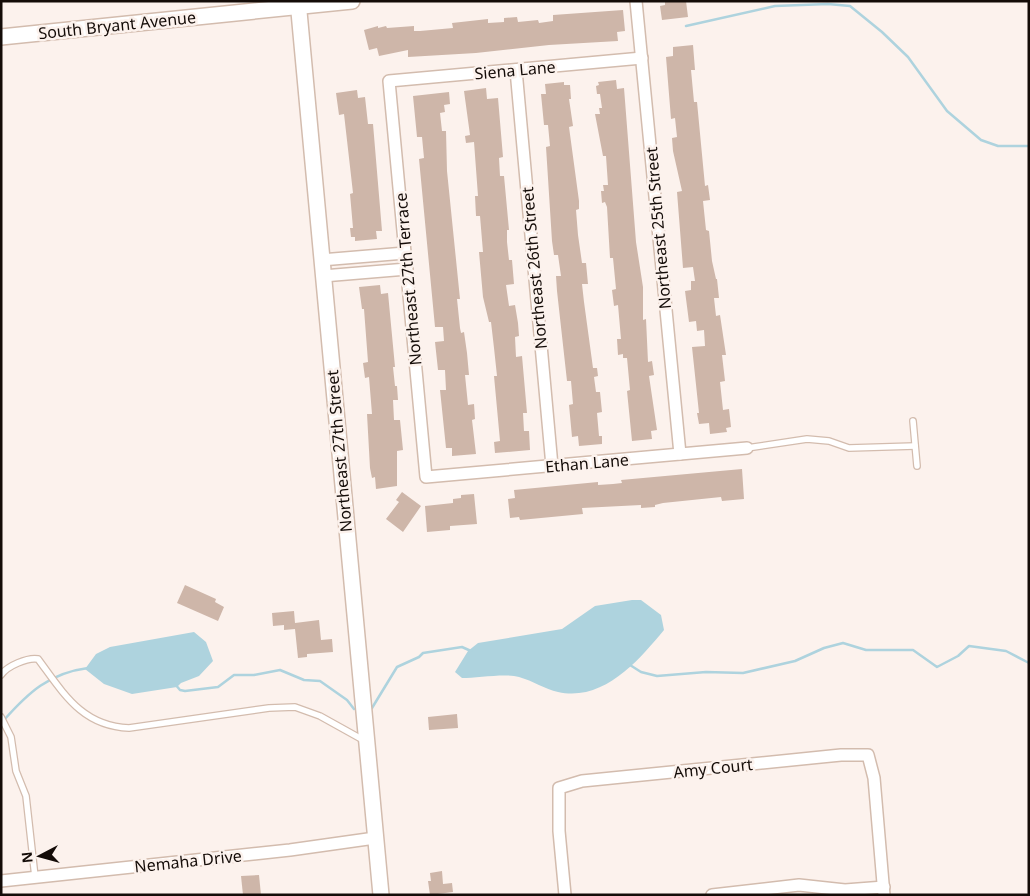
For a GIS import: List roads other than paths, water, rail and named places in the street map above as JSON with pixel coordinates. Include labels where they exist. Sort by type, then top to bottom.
[{"type":"street","name":"South Bryant Avenue","points":[[1,37],[298,4],[352,1]]},
{"type":"street","name":"Northeast 25th Street","points":[[636,1],[680,454]]},
{"type":"street","name":"Northeast 27th Street","points":[[298,4],[381,895]]},
{"type":"street","name":"Siena Lane","points":[[388,81],[642,58]]},
{"type":"street","name":"Northeast 26th Street","points":[[516,70],[552,466]]},
{"type":"street","name":"Northeast 27th Terrace","points":[[388,81],[426,477]]},
{"type":"street","points":[[321,260],[405,253]]},
{"type":"street","points":[[323,276],[407,269]]},
{"type":"street","name":"Ethan Lane","points":[[426,477],[747,448]]},
{"type":"street","name":"Amy Court","points":[[565,895],[558,831],[559,788],[582,782],[842,755],[868,755],[874,778],[884,891]]},
{"type":"street","name":"Nemaha Drive","points":[[1,882],[290,850],[375,838]]},
{"type":"street","points":[[712,895],[799,885],[838,890],[884,891]]},
{"type":"lane","points":[[913,421],[917,466]]},
{"type":"lane","points":[[747,448],[807,439],[829,441],[849,448],[915,446]]},
{"type":"lane","points":[[1,675],[12,666],[34,658],[38,659],[82,713],[102,724],[115,728],[129,728],[269,708],[295,707],[320,716],[366,741]]},
{"type":"lane","points":[[1,717],[11,737],[16,771],[26,796],[35,878]]},
{"type":"water","points":[[641,600],[661,615],[664,630],[632,665],[605,685],[590,691],[575,693],[558,692],[513,676],[462,678],[455,672],[468,651],[478,643],[562,629],[595,606]]},
{"type":"water","points":[[194,632],[206,642],[213,661],[199,676],[181,683],[177,687],[132,694],[104,684],[85,669],[96,654],[110,647]]},
{"type":"waterway","points":[[686,26],[775,6],[828,4],[850,6],[882,32],[908,57],[947,111],[981,140],[998,146],[1029,146]]},
{"type":"waterway","points":[[630,665],[641,672],[657,676],[706,672],[743,673],[795,661],[824,648],[843,643],[866,650],[913,650],[937,667],[958,656],[969,646],[1006,651],[1029,663]]},
{"type":"waterway","points":[[372,708],[397,667],[419,657],[423,653],[462,647],[471,651]]},
{"type":"waterway","points":[[4,720],[40,686],[62,674],[88,668]]},
{"type":"waterway","points":[[175,684],[180,690],[185,691],[218,687],[234,675],[254,675],[280,670],[304,680],[320,681],[347,700],[354,709]]}]
